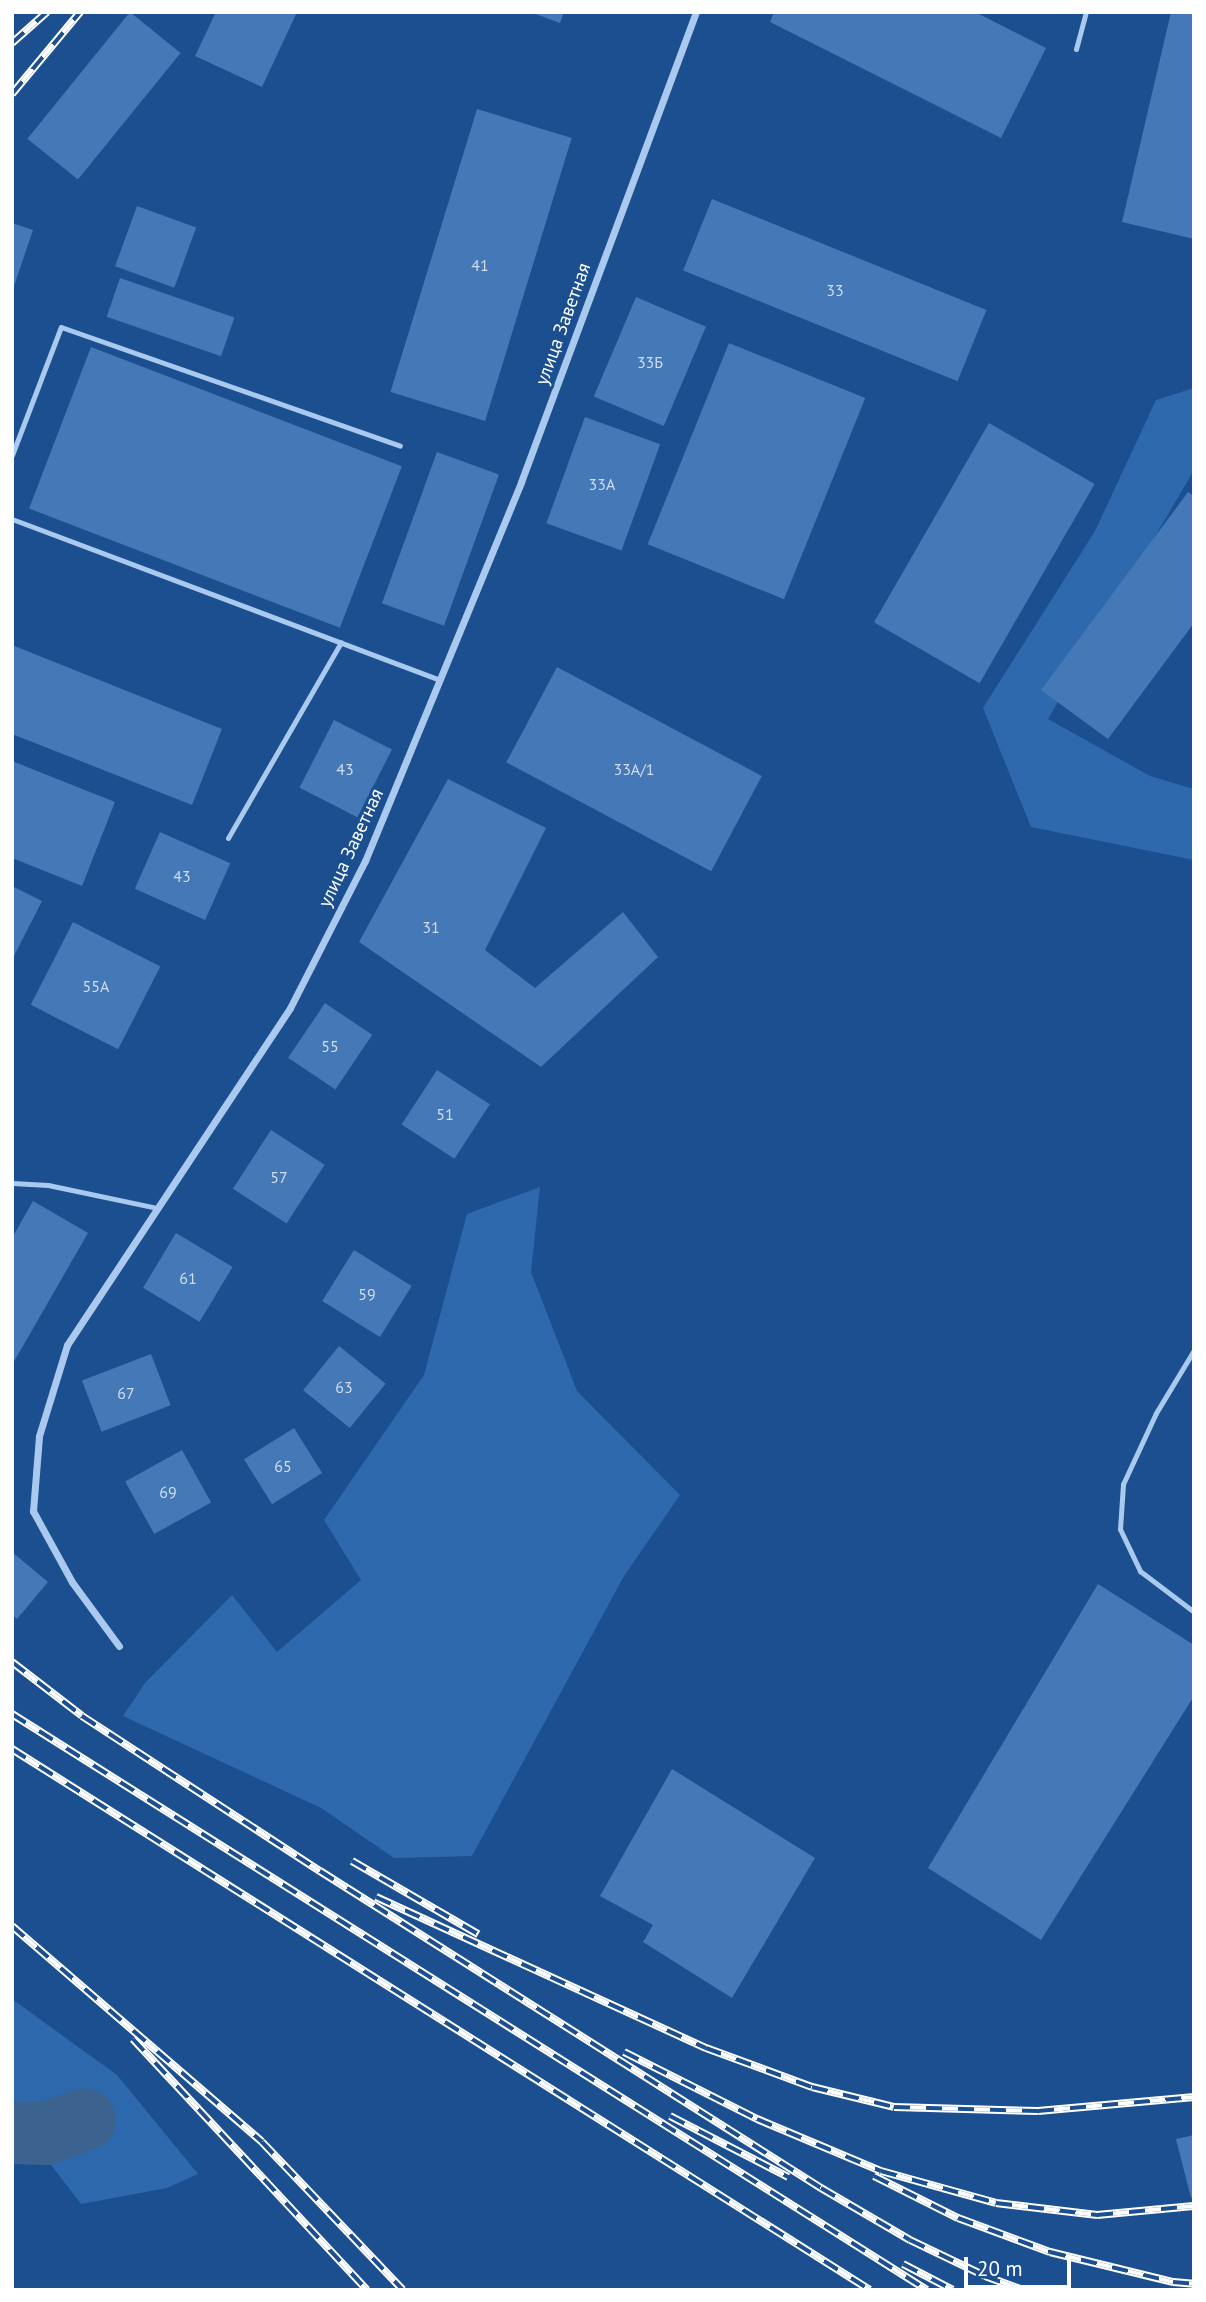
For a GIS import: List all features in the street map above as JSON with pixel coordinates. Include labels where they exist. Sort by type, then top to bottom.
[{"type":"street","name":"улица Заветная","points":[[119,1646],[72,1582],[33,1511],[39,1436],[67,1345],[290,1008],[365,861],[521,482],[696,12]]},
{"type":"lane","points":[[1076,49],[1086,12]]},
{"type":"lane","points":[[12,455],[61,327],[400,446]]},
{"type":"lane","points":[[12,519],[440,680]]},
{"type":"lane","points":[[228,838],[341,642]]},
{"type":"lane","points":[[12,1183],[48,1185],[158,1208]]},
{"type":"lane","points":[[1194,1350],[1156,1413],[1123,1485],[1120,1529],[1140,1571],[1194,1612]]},
{"type":"shaded area","points":[[1194,388],[1194,470],[1048,719],[1150,776],[1194,789],[1194,860],[1031,827],[983,708],[1095,531],[1156,400]]},
{"type":"shaded area","points":[[540,1187],[531,1272],[577,1391],[680,1495],[624,1576],[472,1856],[394,1858],[321,1808],[123,1716],[145,1683],[232,1595],[277,1652],[361,1580],[324,1520],[424,1375],[467,1214]]},
{"type":"shaded area","points":[[12,1999],[117,2075],[198,2174],[167,2188],[81,2204],[12,2114]]},
{"type":"building","points":[[130,12],[181,53],[78,180],[27,139]]},
{"type":"building","points":[[216,12],[297,12],[262,87],[195,56]]},
{"type":"building","points":[[530,12],[564,12],[560,23]]},
{"type":"building","points":[[774,12],[975,12],[1046,48],[1001,138],[770,22]]},
{"type":"building","points":[[1171,12],[1194,12],[1194,239],[1122,222]]},
{"type":"building","points":[[477,109],[572,138],[485,421],[390,392]]},
{"type":"building","points":[[712,199],[986,310],[958,381],[683,270]]},
{"type":"building","points":[[137,206],[196,228],[174,288],[115,266]]},
{"type":"building","points":[[12,223],[33,230],[13,289],[12,289]]},
{"type":"building","points":[[120,278],[234,317],[221,356],[107,317]]},
{"type":"building","points":[[636,297],[706,327],[664,426],[594,396]]},
{"type":"building","points":[[729,343],[865,398],[784,599],[648,544]]},
{"type":"building","points":[[91,347],[402,466],[340,628],[29,509]]},
{"type":"building","points":[[585,417],[660,444],[622,551],[546,523]]},
{"type":"building","points":[[989,423],[1095,484],[980,683],[874,622]]},
{"type":"building","points":[[437,452],[499,475],[444,626],[382,603]]},
{"type":"building","points":[[1188,492],[1194,496],[1194,623],[1108,739],[1041,690]]},
{"type":"building","points":[[12,645],[222,729],[192,805],[12,734]]},
{"type":"building","points":[[557,667],[762,776],[711,871],[506,762]]},
{"type":"building","points":[[334,720],[392,750],[357,817],[299,788]]},
{"type":"building","points":[[12,761],[115,802],[82,886],[12,858]]},
{"type":"building","points":[[448,779],[546,828],[485,950],[535,988],[623,912],[658,957],[541,1067],[359,942]]},
{"type":"building","points":[[160,832],[230,863],[205,920],[135,889]]},
{"type":"building","points":[[12,886],[42,901],[12,960]]},
{"type":"building","points":[[73,922],[160,966],[118,1049],[31,1005]]},
{"type":"building","points":[[325,1003],[372,1035],[335,1090],[288,1058]]},
{"type":"building","points":[[437,1070],[490,1104],[454,1159],[402,1125]]},
{"type":"building","points":[[271,1130],[325,1165],[287,1224],[233,1189]]},
{"type":"building","points":[[33,1201],[88,1233],[12,1365],[12,1238]]},
{"type":"building","points":[[176,1233],[233,1267],[200,1322],[143,1288]]},
{"type":"building","points":[[354,1250],[412,1286],[380,1337],[322,1301]]},
{"type":"building","points":[[339,1346],[386,1384],[350,1428],[303,1390]]},
{"type":"building","points":[[151,1354],[171,1405],[102,1432],[82,1381]]},
{"type":"building","points":[[294,1428],[322,1473],[272,1504],[244,1459]]},
{"type":"building","points":[[182,1450],[211,1502],[154,1534],[125,1482]]},
{"type":"building","points":[[12,1552],[48,1582],[17,1619],[12,1615]]},
{"type":"building","points":[[1098,1584],[1194,1645],[1194,1696],[1041,1940],[928,1868]]},
{"type":"building","points":[[672,1769],[815,1858],[732,1998],[643,1942],[653,1925],[600,1896]]},
{"type":"building","points":[[1194,2135],[1194,2197],[1191,2198],[1176,2139]]},
{"type":"waterway","points":[[12,2132],[44,2133],[84,2119]]},
{"type":"railway","points":[[12,43],[47,12]]},
{"type":"railway","points":[[12,94],[80,12]]},
{"type":"railway","points":[[12,1662],[82,1716],[320,1871],[821,2188],[910,2240],[985,2276],[1023,2290]]},
{"type":"railway","points":[[12,1714],[927,2290]]},
{"type":"railway","points":[[12,1749],[870,2290]]},
{"type":"railway","points":[[352,1861],[478,1934]]},
{"type":"railway","points":[[376,1897],[706,2048],[812,2087],[894,2107],[1038,2111],[1194,2097]]},
{"type":"railway","points":[[12,1926],[262,2142],[403,2290]]},
{"type":"railway","points":[[133,2039],[367,2290]]},
{"type":"railway","points":[[624,2052],[757,2119],[881,2171],[996,2203],[1097,2215],[1194,2206]]},
{"type":"railway","points":[[670,2116],[788,2177]]},
{"type":"railway","points":[[874,2176],[958,2218],[1050,2252],[1173,2282],[1194,2284]]},
{"type":"railway","points":[[903,2264],[953,2290]]}]
